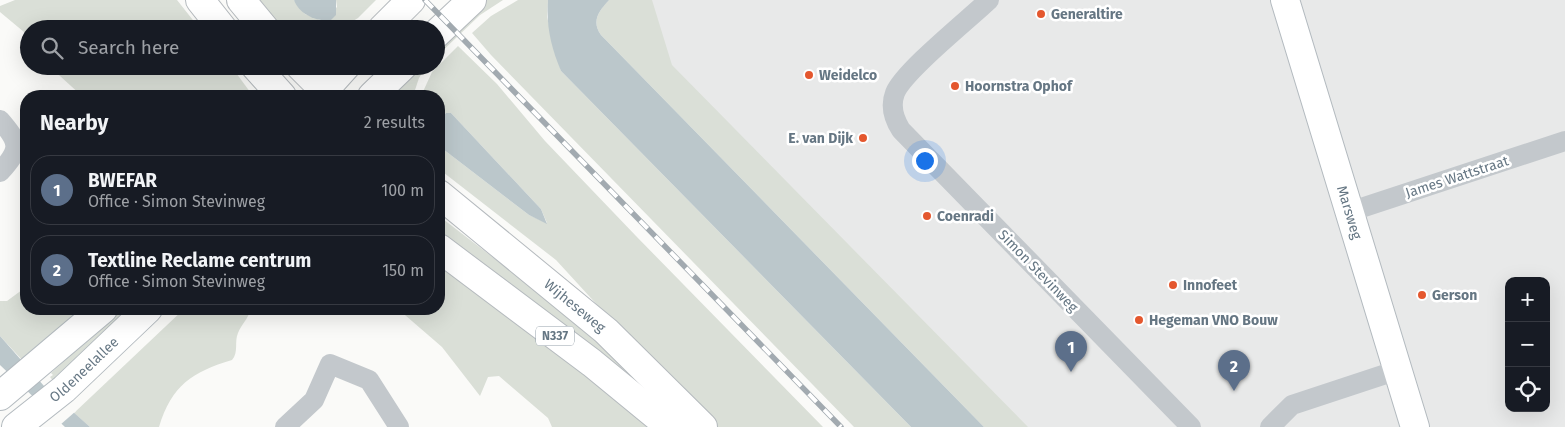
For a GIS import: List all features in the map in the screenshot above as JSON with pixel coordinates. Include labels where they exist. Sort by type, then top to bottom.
[{"type":"main road","points":[[200,0],[215,20]]},
{"type":"main road","points":[[241,0],[258,20]]},
{"type":"main road","points":[[391,20],[411,0]]},
{"type":"main road","points":[[445,26],[472,0]]},
{"type":"main road","name":"Marsweg","points":[[1285,0],[1415,427]]},
{"type":"main road","points":[[263,75],[277,90]]},
{"type":"main road","points":[[308,75],[321,90]]},
{"type":"main road","points":[[327,90],[339,75]]},
{"type":"main road","points":[[378,90],[394,75]]},
{"type":"main road","name":"Wijheseweg","points":[[445,199],[606,331],[703,427]]},
{"type":"main road","name":"N337","points":[[445,253],[592,363],[670,427]]},
{"type":"main road","points":[[0,396],[96,315]]},
{"type":"main road","name":"Oldeneelallee","points":[[18,426],[64,389],[142,315]]},
{"type":"street","name":"Simon Stevinweg","points":[[989,0],[904,79],[893,99],[896,121],[901,130],[1191,427]]},
{"type":"street","points":[[0,120],[14,136],[17,145],[13,156],[0,172]]},
{"type":"street","name":"James Wattstraat","points":[[1349,212],[1565,141]]},
{"type":"street","points":[[285,427],[314,400],[330,364],[369,380],[399,427]]},
{"type":"street","points":[[1270,427],[1292,405],[1398,370]]},
{"type":"shaded area","points":[[15,0],[177,0],[193,20],[20,20],[20,29],[0,12],[0,6]]},
{"type":"shaded area","points":[[253,0],[294,0],[305,14],[320,20],[273,20]]},
{"type":"shaded area","points":[[294,0],[336,0],[336,15],[331,20],[314,18],[304,13]]},
{"type":"shaded area","points":[[336,0],[376,0],[355,20],[324,20],[337,7]]},
{"type":"shaded area","points":[[487,0],[503,0],[480,15],[445,48],[445,40]]},
{"type":"shaded area","points":[[518,0],[548,0],[547,17],[561,71],[911,427],[854,427],[491,55],[472,33],[491,16]]},
{"type":"shaded area","points":[[548,0],[609,0],[599,12],[596,21],[601,35],[984,427],[911,427],[561,71],[550,36]]},
{"type":"shaded area","points":[[595,0],[1565,0],[1565,427],[1023,427]]},
{"type":"shaded area","points":[[609,0],[652,0],[672,65],[1028,427],[984,427],[601,35],[596,21],[599,12]]},
{"type":"shaded area","points":[[458,46],[497,84],[545,141],[636,236],[823,427],[716,427],[634,345],[556,260],[445,174],[445,151],[529,215],[547,223],[541,209],[451,113],[445,114],[445,90],[424,90],[431,75],[445,75],[445,59]]},
{"type":"shaded area","points":[[59,75],[238,75],[249,90],[75,90]]},
{"type":"shaded area","points":[[408,75],[421,75],[415,90],[398,90]]},
{"type":"shaded area","points":[[451,113],[541,209],[547,224],[529,215],[445,151],[445,114]]},
{"type":"shaded area","points":[[445,221],[602,341],[688,427],[680,427],[445,244]]},
{"type":"shaded area","points":[[445,260],[660,427],[552,427],[548,418],[499,376],[488,377],[480,396],[442,347],[405,315],[445,315]]},
{"type":"shaded area","points":[[20,291],[20,315],[86,315],[24,362],[0,336],[0,301],[7,301]]},
{"type":"shaded area","points":[[114,315],[123,315],[55,383],[50,377],[53,375],[51,373]]},
{"type":"shaded area","points":[[178,315],[248,315],[238,333],[235,354],[232,360],[195,375],[185,382],[170,400],[159,427],[90,427],[74,413]]},
{"type":"shaded area","points":[[0,336],[44,386],[90,427],[65,427],[0,365]]},
{"type":"pier","points":[[33,401],[66,401],[76,411],[60,425]]},
{"type":"railway","points":[[425,0],[444,20]]},
{"type":"railway","points":[[445,21],[841,427]]},
{"type":"place","name":"Generaltire","points":[[1041,14]]},
{"type":"place","name":"Weidelco","points":[[809,75]]},
{"type":"place","name":"Hoornstra Ophof","points":[[955,86]]},
{"type":"place","name":"E. van Dijk","points":[[863,138]]},
{"type":"place","name":"Coenradi","points":[[927,216]]},
{"type":"place","name":"Innofeet","points":[[1173,285]]},
{"type":"place","name":"Gerson","points":[[1422,295]]},
{"type":"place","name":"Hegeman VNO Bouw","points":[[1139,320]]},
{"type":"place","name":"BWEFAR","points":[[1071,372]]},
{"type":"place","name":"Textline Reclame centrum","points":[[1234,391]]}]
